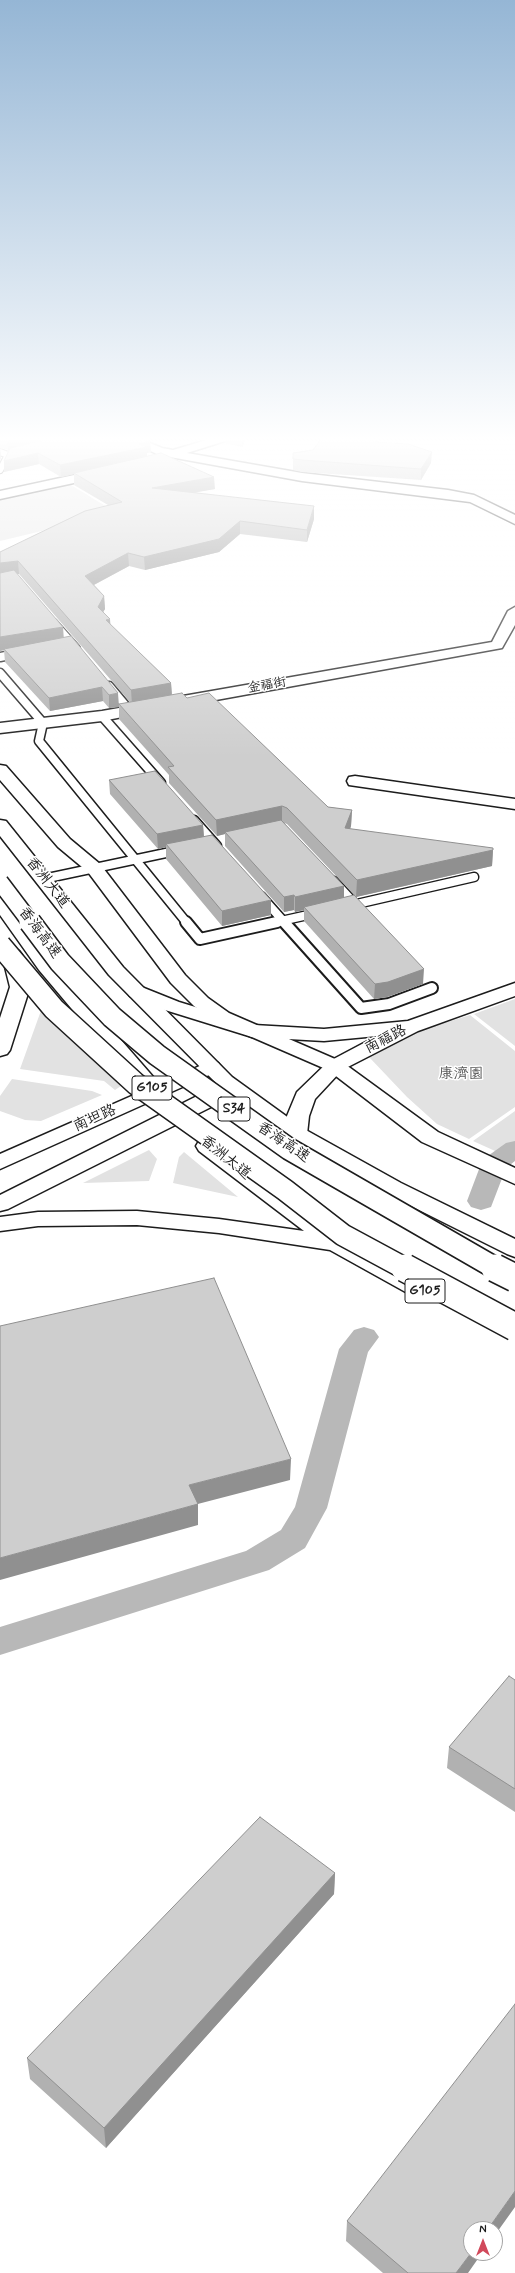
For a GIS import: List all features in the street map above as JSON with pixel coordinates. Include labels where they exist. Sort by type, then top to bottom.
[{"type":"main road","name":"金福街","points":[[0,728],[102,716],[497,644],[515,612]]},
{"type":"main road","points":[[0,770],[64,844],[94,868],[178,979],[201,1002],[222,1017],[334,1066],[430,1137],[515,1176]]},
{"type":"main road","points":[[355,781],[515,804]]},
{"type":"main road","name":"香洲大道","points":[[0,825],[116,971],[211,1067],[233,1087],[296,1134],[393,1188],[515,1249]]},
{"type":"main road","name":"香海高速","points":[[0,882],[60,962],[112,1017],[157,1055],[289,1149],[475,1258],[515,1278]]},
{"type":"main road","name":"香洲大道","points":[[0,902],[46,966],[155,1092],[213,1151],[335,1243],[515,1339]]},
{"type":"main road","points":[[0,907],[20,987],[0,1050]]},
{"type":"main road","name":"S34","points":[[0,945],[54,1009],[136,1084],[285,1190],[343,1235],[515,1328]]},
{"type":"main road","name":"南福路","points":[[296,1134],[298,1116],[305,1097],[334,1066],[411,1027],[515,989]]},
{"type":"main road","points":[[137,992],[172,1006],[252,1031],[324,1035],[411,1027]]},
{"type":"main road","name":"南坦路","points":[[0,1162],[211,1067]]},
{"type":"main road","points":[[0,1204],[178,1116],[233,1087]]},
{"type":"main road","points":[[0,1224],[38,1219],[137,1218],[218,1226],[335,1243]]},
{"type":"lane","points":[[48,614],[70,645],[84,656]]},
{"type":"lane","points":[[0,656],[29,652]]},
{"type":"lane","points":[[0,673],[43,723],[40,741],[200,939],[326,911]]},
{"type":"lane","points":[[104,681],[130,711]]},
{"type":"lane","points":[[102,716],[168,791]]},
{"type":"lane","points":[[188,814],[218,842],[224,855]]},
{"type":"lane","points":[[43,879],[218,842]]},
{"type":"lane","points":[[324,872],[355,904]]},
{"type":"lane","points":[[341,907],[474,877]]},
{"type":"lane","points":[[256,891],[361,1008],[389,1004],[432,988]]},
{"type":"green space","points":[[515,999],[515,1046],[474,1014]]},
{"type":"green space","points":[[43,1005],[121,1086],[115,1090],[104,1081],[20,1069]]},
{"type":"green space","name":"康濟園","points":[[470,1015],[515,1051],[515,1107],[469,1139],[437,1124],[407,1097],[369,1057],[419,1031]]},
{"type":"green space","points":[[12,1079],[92,1091],[102,1095],[41,1121],[25,1120],[0,1111],[0,1096]]},
{"type":"green space","points":[[515,1111],[515,1160],[473,1141]]},
{"type":"green space","points":[[149,1150],[157,1159],[149,1181],[83,1183]]},
{"type":"green space","points":[[184,1152],[238,1197],[173,1183],[179,1157]]},
{"type":"building","points":[[14,545],[194,545],[144,557],[128,553],[85,576],[104,596],[98,607],[110,619],[106,620],[171,683],[131,690],[18,561],[0,563],[0,552]]},
{"type":"building","points":[[14,570],[63,627],[0,637],[0,573]]},
{"type":"building","points":[[71,636],[118,693],[109,695],[102,687],[49,698],[4,649]]},
{"type":"building","points":[[182,693],[187,698],[209,693],[328,807],[352,810],[345,828],[493,848],[493,850],[357,880],[287,808],[282,806],[216,820],[168,767],[174,766],[119,704]]},
{"type":"building","points":[[155,771],[203,825],[157,834],[109,780]]},
{"type":"building","points":[[281,820],[344,886],[295,897],[294,895],[284,897],[225,832]]},
{"type":"building","points":[[212,835],[271,900],[222,911],[166,844]]},
{"type":"building","points":[[354,895],[424,969],[388,982],[375,984],[304,907]]},
{"type":"building","points":[[214,1278],[291,1459],[189,1485],[198,1504],[0,1558],[0,1326]]},
{"type":"building","points":[[509,1676],[515,1680],[515,1789],[449,1747]]},
{"type":"building","points":[[260,1817],[335,1873],[104,2128],[27,2058]]},
{"type":"building","points":[[515,2004],[515,2191],[494,2221],[463,2221],[463,2261],[465,2261],[456,2273],[408,2273],[347,2221]]},
{"type":"waterway","points":[[481,1201],[494,1164],[515,1149]]},
{"type":"waterway","points":[[0,1641],[257,1561],[293,1539],[311,1508],[354,1349],[364,1337]]}]
